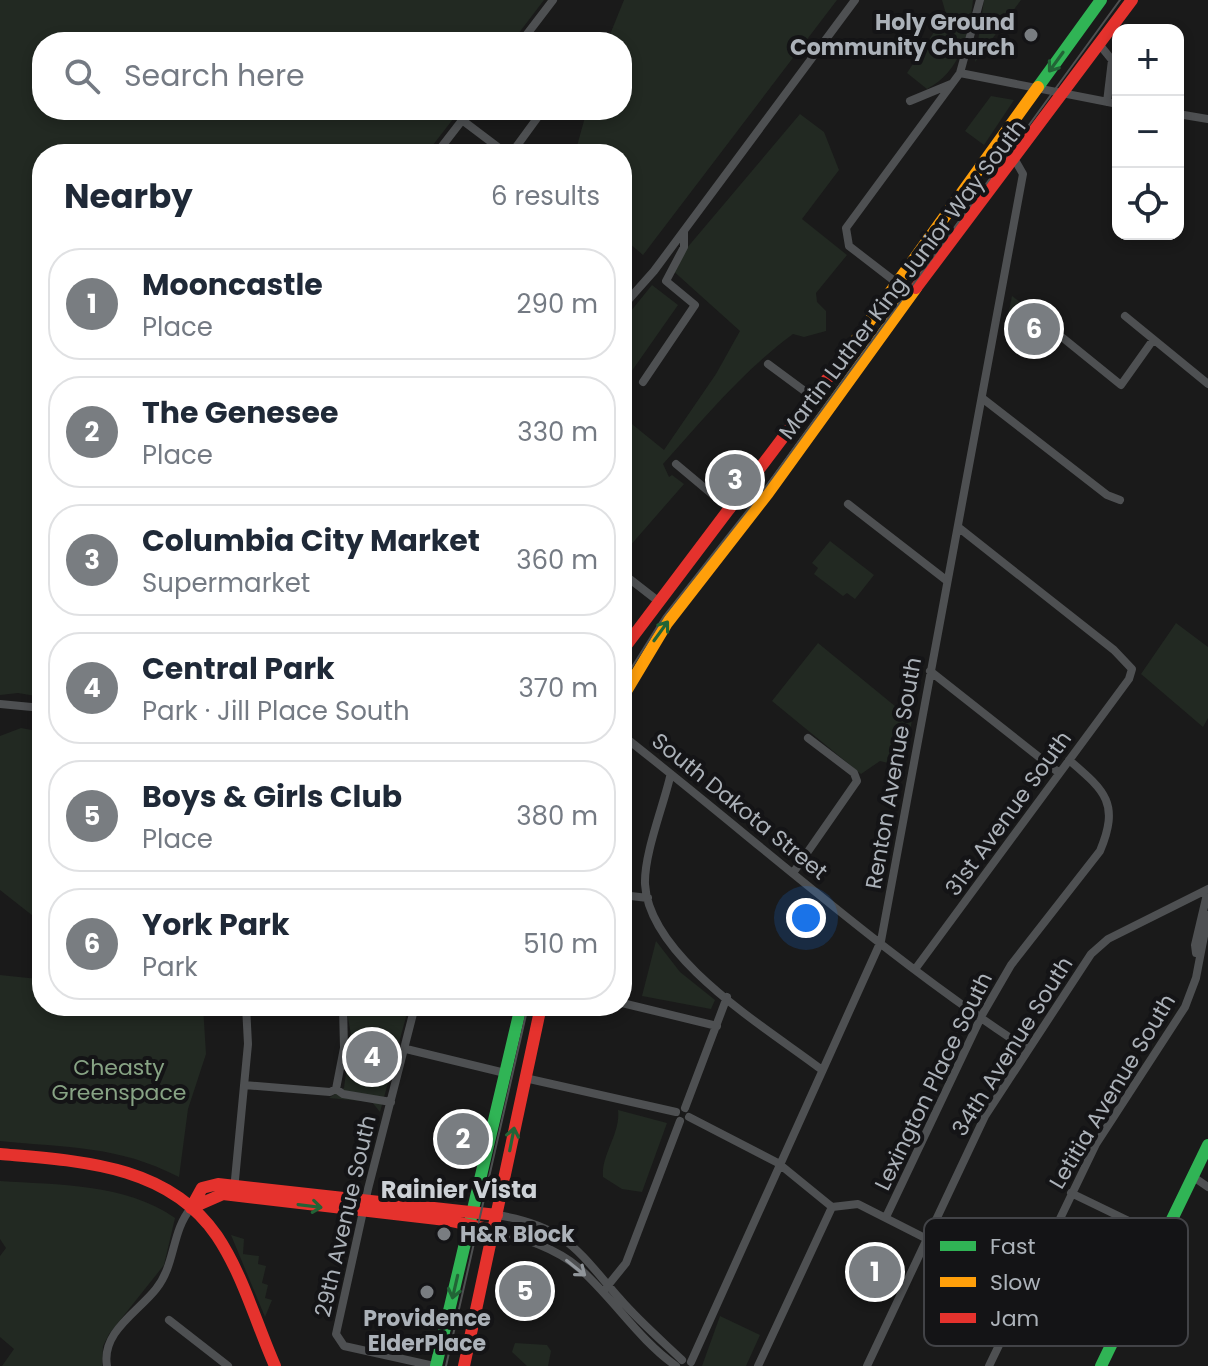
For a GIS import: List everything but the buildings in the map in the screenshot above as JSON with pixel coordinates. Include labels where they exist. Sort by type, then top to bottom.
[{"type":"main road","name":"Martin Luther King Junior Way South","points":[[632,637],[814,398],[1101,0]]},
{"type":"main road","name":"Martin Luther King Junior Way South","points":[[632,681],[667,623],[756,509],[942,252],[1015,160],[1132,0]]},
{"type":"main road","points":[[435,1366],[519,1016]]},
{"type":"main road","points":[[464,1366],[539,1016]]},
{"type":"main road","points":[[1171,1218],[1208,1145]]},
{"type":"main road","points":[[0,1154],[122,1169],[154,1183],[191,1208],[206,1221],[225,1250],[275,1366]]},
{"type":"main road","points":[[191,1208],[202,1188],[211,1184],[363,1212],[471,1218],[497,1215]]},
{"type":"main road","points":[[234,1190],[366,1198],[471,1218],[494,1230]]},
{"type":"main road","points":[[1101,1366],[1110,1346]]},
{"type":"street","points":[[529,32],[553,0]]},
{"type":"street","points":[[632,295],[684,231],[855,0]]},
{"type":"street","points":[[897,283],[849,246],[845,234],[848,221],[960,73],[980,0]]},
{"type":"street","points":[[1099,44],[1112,60],[1107,102]]},
{"type":"street","points":[[960,73],[1112,103]]},
{"type":"street","points":[[910,101],[952,84]]},
{"type":"street","points":[[1184,115],[1208,119]]},
{"type":"street","points":[[444,144],[462,120],[495,144]]},
{"type":"street","points":[[517,144],[535,120]]},
{"type":"street","name":"Renton Avenue South","points":[[684,1364],[881,941],[1023,174],[1015,160]]},
{"type":"street","points":[[643,382],[695,305],[666,281],[684,247],[684,231]]},
{"type":"street","points":[[1125,316],[1208,384]]},
{"type":"street","points":[[1063,338],[1121,385],[1153,340]]},
{"type":"street","points":[[768,364],[814,398]]},
{"type":"street","points":[[982,398],[1096,487],[1120,500]]},
{"type":"street","points":[[676,464],[731,510]]},
{"type":"street","points":[[848,504],[946,580]]},
{"type":"street","name":"31st Avenue South","points":[[916,968],[1129,679],[1132,669],[1114,650],[958,527]]},
{"type":"street","points":[[632,581],[658,601]]},
{"type":"street","points":[[930,671],[1058,772]]},
{"type":"street","points":[[0,704],[32,707]]},
{"type":"street","points":[[793,873],[857,781],[854,773],[808,738]]},
{"type":"street","name":"South Dakota Street","points":[[632,744],[670,777],[980,1018],[1027,1049]]},
{"type":"street","name":"Lexington Place South","points":[[886,1217],[980,1018],[1011,965],[1100,851],[1110,822],[1108,802],[1097,785],[1069,760]]},
{"type":"street","points":[[670,777],[646,875],[648,898],[679,958],[822,1070]]},
{"type":"street","name":"Letitia Avenue South","points":[[1197,962],[1195,945],[1208,890]]},
{"type":"street","name":"34th Avenue South","points":[[937,1218],[985,1116],[1027,1049],[1099,946],[1208,890]]},
{"type":"street","points":[[632,896],[648,898]]},
{"type":"street","name":"Letitia Avenue South","points":[[1059,1218],[1102,1135],[1185,1007],[1208,915]]},
{"type":"street","points":[[602,1292],[626,1263],[727,997]]},
{"type":"street","points":[[632,1005],[717,1026]]},
{"type":"street","points":[[234,1190],[248,1033],[247,1016]]},
{"type":"street","points":[[336,1089],[344,1048],[343,1016]]},
{"type":"street","name":"29th Avenue South","points":[[413,1016],[366,1198],[337,1328],[338,1341],[348,1347],[435,1366]]},
{"type":"street","points":[[406,1049],[505,1073]]},
{"type":"street","points":[[525,1078],[682,1115],[778,1163],[832,1207],[858,1204],[924,1237]]},
{"type":"street","points":[[244,1085],[330,1092],[336,1089]]},
{"type":"street","points":[[336,1089],[343,1094],[391,1102]]},
{"type":"street","points":[[1192,1176],[1208,1187]]},
{"type":"street","points":[[1071,1193],[1123,1218]]},
{"type":"street","points":[[758,1366],[832,1207]]},
{"type":"street","points":[[107,1366],[110,1341],[168,1271],[179,1224],[191,1208]]},
{"type":"street","points":[[497,1215],[527,1221],[556,1233],[586,1256],[684,1364]]},
{"type":"street","points":[[494,1230],[547,1248],[578,1267],[644,1340],[684,1364]]},
{"type":"street","name":"34th Avenue South","points":[[867,1366],[924,1245]]},
{"type":"street","points":[[169,1320],[228,1366]]},
{"type":"street","name":"Letitia Avenue South","points":[[989,1366],[998,1346]]},
{"type":"green space","points":[[0,0],[544,0],[520,32],[32,32],[32,120],[452,120],[434,144],[32,144],[32,695],[0,695]]},
{"type":"green space","points":[[624,0],[837,0],[643,255],[632,246],[632,144],[578,144],[584,120],[632,120],[632,32],[611,32]]},
{"type":"green space","points":[[942,0],[973,0],[961,52],[948,73],[927,89],[907,73],[946,14]]},
{"type":"green space","points":[[984,0],[1021,0],[975,62]]},
{"type":"green space","points":[[991,96],[1014,100],[984,145],[965,131]]},
{"type":"green space","points":[[800,114],[824,132],[839,170],[802,219],[847,255],[816,293],[817,302],[826,311],[826,331],[804,337],[793,334],[757,363],[709,412],[663,464],[669,477],[672,475],[684,484],[632,544],[632,424],[664,450],[716,374],[740,331],[670,268]]},
{"type":"green space","points":[[652,285],[678,305],[632,371],[632,310]]},
{"type":"green space","points":[[1012,296],[1061,333],[1045,356],[1006,326]]},
{"type":"green space","points":[[830,541],[874,575],[855,599],[847,593],[843,596],[814,574],[818,568],[812,563]]},
{"type":"green space","points":[[1176,623],[1208,647],[1208,718],[1203,727],[1141,674]]},
{"type":"green space","points":[[818,643],[912,720],[907,746],[896,745],[892,764],[880,761],[861,774],[772,701]]},
{"type":"green space","points":[[21,728],[32,730],[32,915],[0,890],[0,736]]},
{"type":"green space","points":[[656,941],[680,972],[715,1000],[711,1009],[642,996]]},
{"type":"green space","name":"Cheasty Greenspace","points":[[0,975],[32,978],[32,1016],[204,1016],[206,1054],[188,1109],[179,1177],[113,1153],[0,1141]]},
{"type":"green space","points":[[348,1016],[406,1016],[380,1112],[372,1102],[329,1098],[344,1088],[351,1035]]},
{"type":"green space","points":[[618,1110],[667,1123],[642,1192],[622,1189],[603,1177],[605,1160],[617,1127]]},
{"type":"green space","points":[[0,1181],[68,1185],[113,1192],[135,1198],[175,1218],[164,1265],[109,1334],[103,1346],[102,1366],[2,1366],[14,1349],[0,1337],[0,1256],[6,1248],[0,1239]]},
{"type":"green space","points":[[231,1235],[244,1239],[243,1254],[259,1256],[258,1264],[266,1266],[262,1283],[268,1285],[265,1298],[272,1300],[265,1317]]},
{"type":"green space","points":[[720,1316],[760,1335],[746,1366],[702,1366]]},
{"type":"green space","points":[[515,1343],[547,1345],[551,1351],[548,1366],[527,1366],[512,1352]]},
{"type":"tram line","points":[[632,667],[664,616],[764,489],[1120,0]]},
{"type":"tram line","points":[[446,1366],[526,1016]]},
{"type":"traffic: fast","points":[[1038,87],[1101,0]]},
{"type":"traffic: fast","points":[[436,1366],[519,1016]]},
{"type":"traffic: fast","points":[[1173,1218],[1208,1145]]},
{"type":"traffic: fast","points":[[1101,1366],[1111,1346]]},
{"type":"traffic: slow","points":[[843,358],[1038,87]]},
{"type":"traffic: slow","points":[[632,681],[667,623],[768,493],[916,288]]},
{"type":"traffic: jam","points":[[916,288],[1132,0]]},
{"type":"traffic: jam","points":[[632,638],[843,358]]},
{"type":"traffic: jam","points":[[464,1366],[539,1016]]},
{"type":"traffic: jam","points":[[0,1154],[90,1164],[148,1180],[174,1194],[197,1212],[226,1251],[275,1366]]},
{"type":"traffic: jam","points":[[191,1208],[202,1188],[218,1184],[497,1215]]},
{"type":"traffic: jam","points":[[191,1208],[223,1194],[446,1220],[494,1230]]},
{"type":"place","name":"Holy Ground Community Church","points":[[1031,35]]},
{"type":"place","name":"York Park","points":[[1034,329]]},
{"type":"place","name":"Columbia City Market","points":[[735,480]]},
{"type":"place","name":"Central Park","points":[[372,1057]]},
{"type":"place","name":"The Genesee","points":[[463,1139]]},
{"type":"place","name":"H&R Block","points":[[444,1234]]},
{"type":"place","name":"Mooncastle","points":[[875,1272]]},
{"type":"place","name":"Boys & Girls Club","points":[[525,1291]]},
{"type":"place","name":"Providence ElderPlace","points":[[427,1292]]},
{"type":"district","name":"Rainier Vista","points":[[459,1190]]}]
